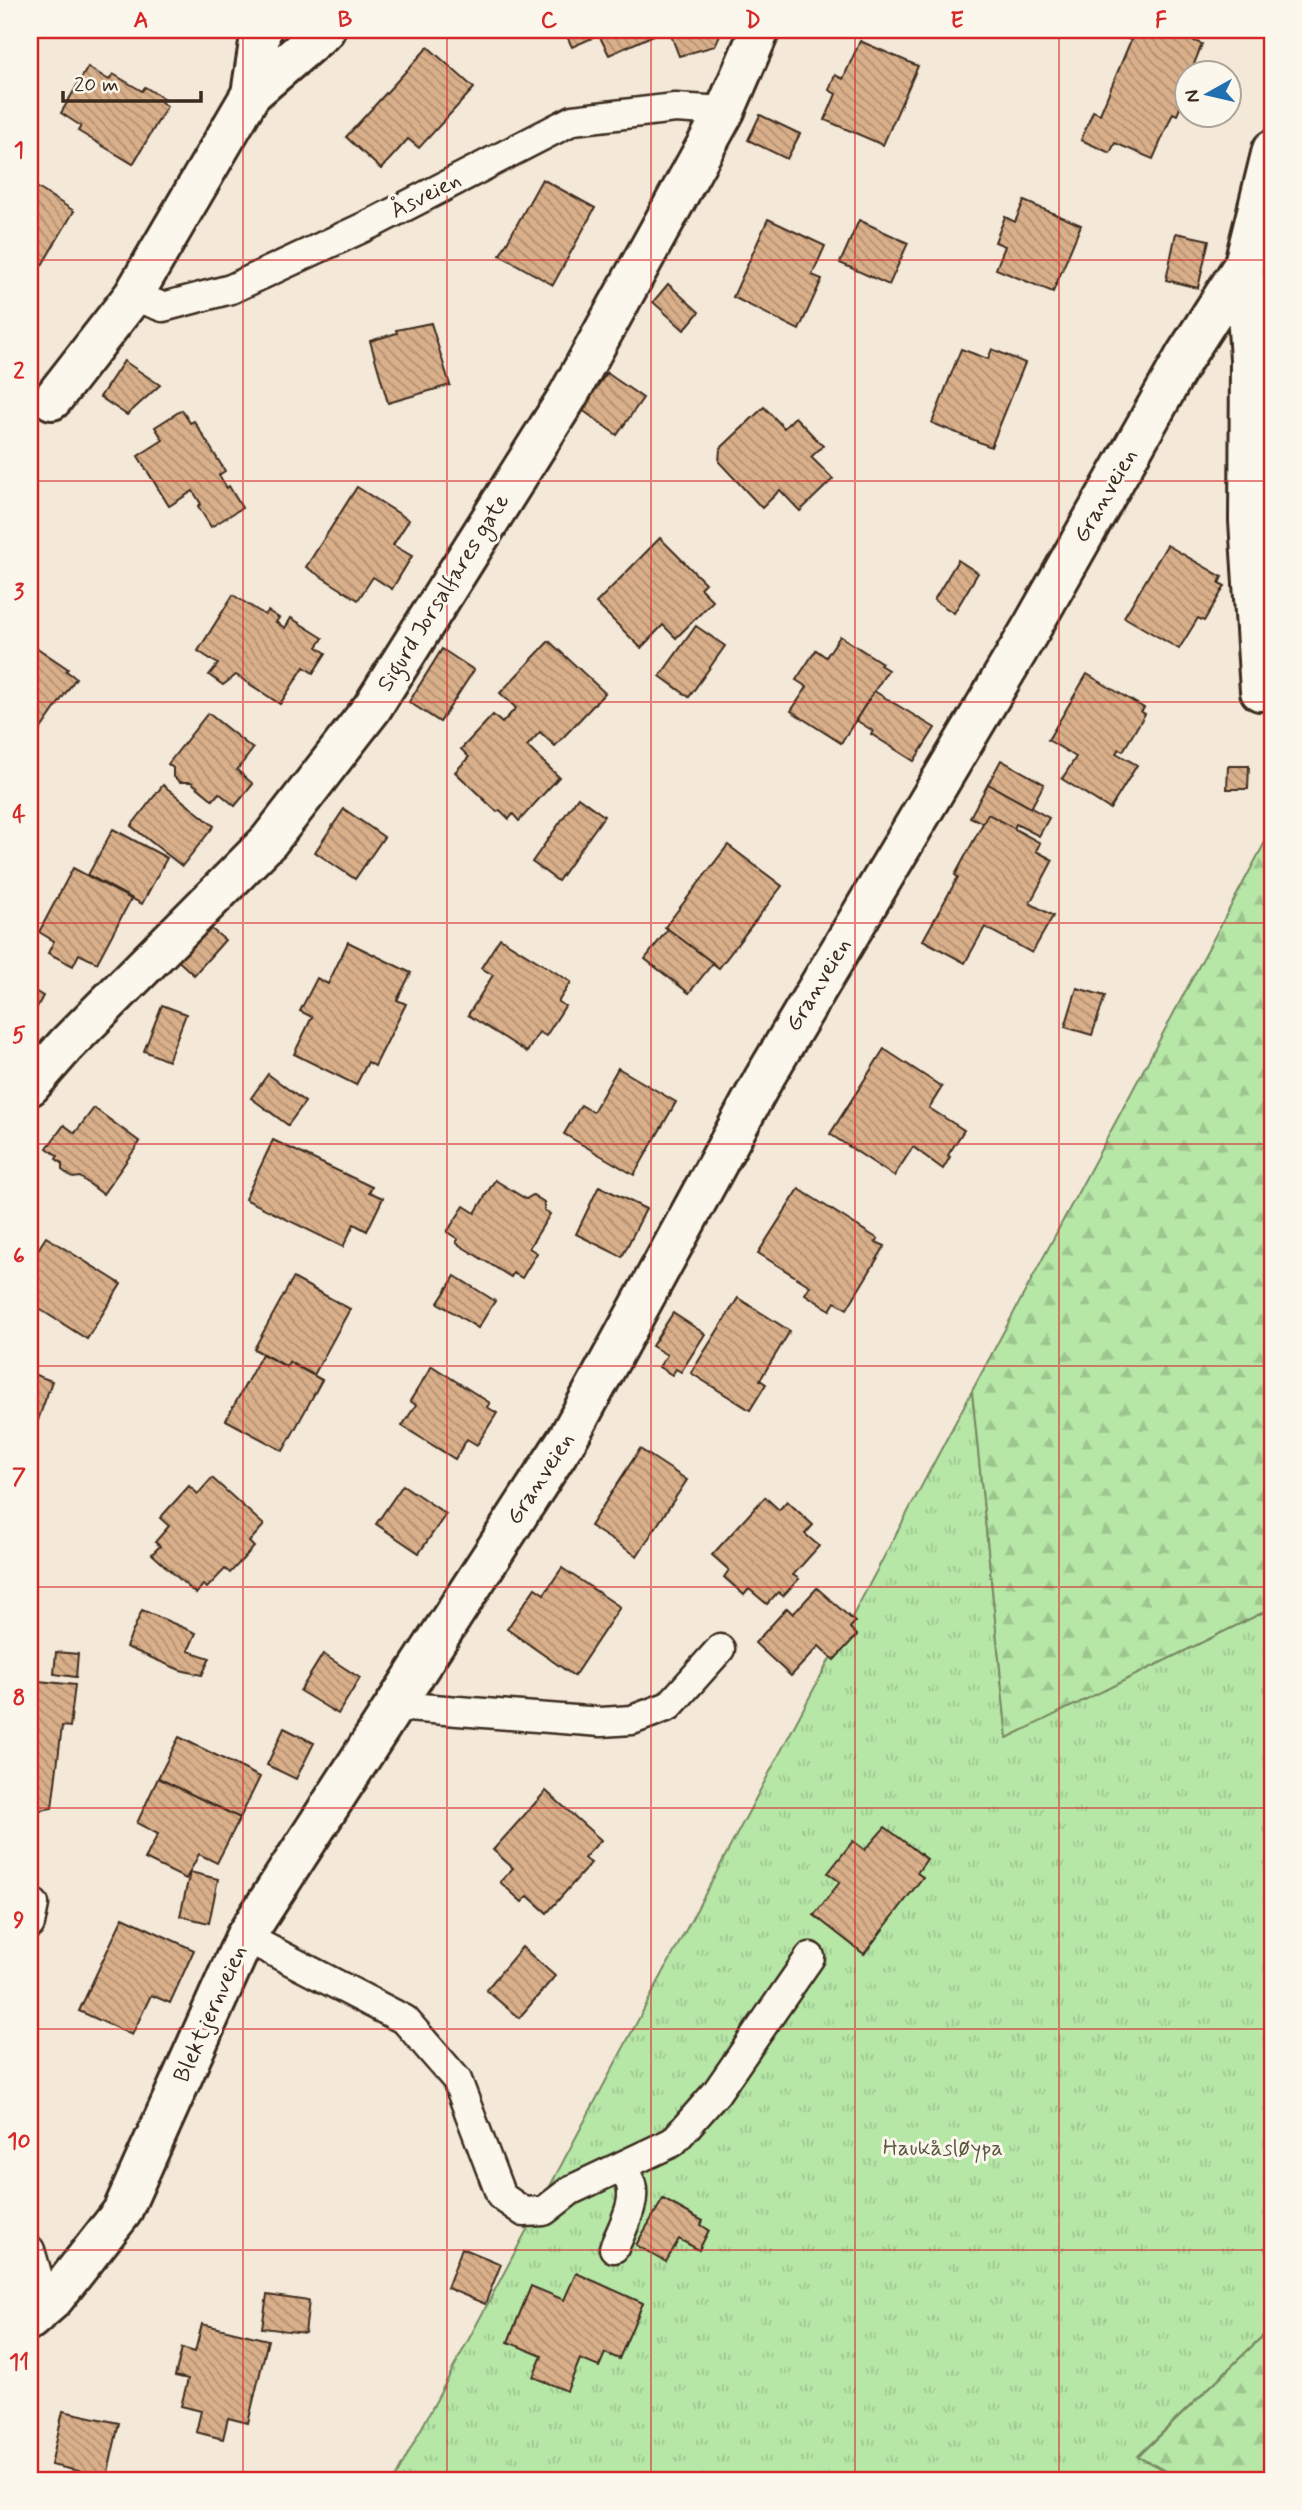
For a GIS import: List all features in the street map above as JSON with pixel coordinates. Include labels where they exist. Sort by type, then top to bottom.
[{"type":"street","points":[[251,94],[261,30]]},
{"type":"street","points":[[52,401],[133,296],[251,94],[325,30]]},
{"type":"street","name":"Sigurd Jorsalfares gate","points":[[30,1086],[66,1045],[269,841],[372,708],[568,396],[725,111],[760,30]]},
{"type":"street","name":"Granveien","points":[[1259,691],[1249,522],[1250,360],[1244,264],[1272,150]]},
{"type":"street","name":"Granveien","points":[[394,1706],[569,1436],[763,1080],[1031,627],[1185,356],[1244,264]]},
{"type":"street","name":"Blektjernveien","points":[[41,2310],[122,2212],[245,1937],[394,1706]]},
{"type":"lane","name":"Åsveien","points":[[133,296],[163,307],[231,289],[376,222],[573,120],[675,108],[725,111]]},
{"type":"lane","points":[[394,1706],[601,1722],[632,1720],[669,1706],[720,1649]]},
{"type":"lane","points":[[245,1937],[405,2020],[457,2080],[501,2196],[524,2212],[544,2211],[571,2190],[673,2142],[716,2093],[810,1957]]},
{"type":"lane","points":[[614,2248],[634,2198],[629,2176],[620,2169]]},
{"type":"lane","points":[[30,2250],[40,2284],[41,2310]]},
{"type":"green space","points":[[1272,829],[1272,1608],[1007,1738],[972,1391]]},
{"type":"green space","name":"Haukåsløypa","points":[[972,1391],[1007,1738],[1272,1608],[1272,2327],[1138,2456],[1184,2480],[394,2480]]},
{"type":"green space","points":[[1272,2327],[1272,2480],[1184,2480],[1138,2457]]},
{"type":"building","points":[[564,30],[665,30],[609,55],[599,35],[572,47]]},
{"type":"building","points":[[669,30],[722,30],[715,46],[679,56]]},
{"type":"building","points":[[1126,30],[1167,30],[1202,44],[1196,60],[1172,60],[1172,115],[1153,159],[1115,143],[1110,153],[1081,140],[1093,111],[1100,114],[1131,40],[1123,37]]},
{"type":"building","points":[[860,41],[918,66],[883,145],[825,120],[836,94],[829,90],[835,75],[843,79]]},
{"type":"building","points":[[428,47],[474,88],[419,148],[408,139],[381,169],[346,137]]},
{"type":"building","points":[[88,67],[109,80],[113,74],[142,91],[145,87],[163,98],[161,102],[167,106],[133,164],[78,131],[81,126],[61,113]]},
{"type":"building","points":[[760,115],[800,134],[787,159],[748,140]]},
{"type":"building","points":[[542,179],[595,208],[553,285],[500,255]]},
{"type":"building","points":[[30,183],[74,211],[42,265],[30,257]]},
{"type":"building","points":[[1024,201],[1081,225],[1053,292],[996,269],[1005,246],[995,242],[1005,217],[1015,222]]},
{"type":"building","points":[[768,219],[825,246],[812,275],[822,279],[799,330],[733,297]]},
{"type":"building","points":[[859,220],[908,243],[889,285],[840,263]]},
{"type":"building","points":[[1176,233],[1209,240],[1198,288],[1166,280]]},
{"type":"building","points":[[668,284],[699,312],[684,330],[653,302]]},
{"type":"building","points":[[431,323],[450,385],[388,403],[370,341],[397,333],[396,330]]},
{"type":"building","points":[[961,349],[988,359],[992,349],[1025,363],[991,447],[932,423]]},
{"type":"building","points":[[124,361],[160,385],[127,415],[100,397]]},
{"type":"building","points":[[607,373],[643,398],[617,435],[581,409]]},
{"type":"building","points":[[764,407],[784,428],[795,417],[823,446],[811,457],[833,479],[800,511],[780,490],[762,508],[719,462],[720,449]]},
{"type":"building","points":[[182,410],[190,423],[194,421],[225,471],[219,475],[242,508],[211,527],[198,506],[201,504],[193,491],[169,506],[138,456],[163,440],[155,427]]},
{"type":"building","points":[[357,487],[409,520],[393,545],[412,556],[392,589],[373,577],[358,600],[306,567]]},
{"type":"building","points":[[660,538],[705,583],[700,588],[713,601],[676,638],[663,625],[641,648],[596,603]]},
{"type":"building","points":[[1167,545],[1222,577],[1219,583],[1225,586],[1204,621],[1198,618],[1179,649],[1124,617]]},
{"type":"building","points":[[958,560],[978,573],[954,613],[934,600]]},
{"type":"building","points":[[233,595],[265,615],[268,611],[279,618],[276,622],[285,628],[291,618],[323,638],[317,647],[326,653],[313,673],[304,667],[280,704],[236,675],[223,685],[209,675],[218,664],[198,651]]},
{"type":"building","points":[[696,626],[725,646],[689,697],[660,676]]},
{"type":"building","points":[[840,636],[882,663],[880,665],[888,670],[841,743],[791,711],[807,687],[796,680],[816,650],[826,657]]},
{"type":"building","points":[[549,641],[605,693],[555,746],[540,732],[527,746],[559,777],[519,821],[513,814],[509,819],[500,810],[497,812],[455,772],[469,757],[461,749],[493,715],[502,723],[516,708],[500,693]]},
{"type":"building","points":[[30,643],[68,669],[66,671],[76,678],[31,743]]},
{"type":"building","points":[[442,649],[474,670],[440,722],[409,702]]},
{"type":"building","points":[[1087,674],[1144,708],[1141,712],[1145,714],[1123,751],[1119,749],[1116,753],[1137,765],[1110,809],[1062,779],[1076,757],[1048,740]]},
{"type":"building","points":[[874,691],[935,728],[914,761],[871,734],[873,731],[856,720]]},
{"type":"building","points":[[208,713],[253,749],[237,770],[253,784],[235,806],[219,793],[213,800],[191,782],[180,782],[173,776],[173,768],[168,764]]},
{"type":"building","points":[[1001,760],[1044,784],[1031,808],[988,784]]},
{"type":"building","points":[[1228,766],[1249,766],[1248,789],[1227,789]]},
{"type":"building","points":[[988,784],[1049,818],[1039,836],[1016,824],[1014,829],[988,814],[983,823],[970,817]]},
{"type":"building","points":[[163,785],[214,826],[182,866],[131,826]]},
{"type":"building","points":[[578,797],[604,816],[558,881],[532,862]]},
{"type":"building","points":[[344,809],[384,837],[355,879],[315,852]]},
{"type":"building","points":[[988,814],[1040,843],[1036,851],[1053,860],[1030,903],[1053,916],[1032,953],[985,927],[965,963],[923,940],[958,877],[955,875]]},
{"type":"building","points":[[113,829],[167,858],[142,904],[88,875]]},
{"type":"building","points":[[728,845],[782,886],[719,968],[665,927]]},
{"type":"building","points":[[73,868],[131,899],[97,963],[79,954],[73,966],[48,953],[54,941],[39,932]]},
{"type":"building","points":[[204,923],[225,940],[194,975],[174,957]]},
{"type":"building","points":[[668,929],[713,963],[689,993],[645,959]]},
{"type":"building","points":[[500,938],[571,982],[558,1002],[565,1006],[546,1036],[539,1032],[527,1052],[468,1015],[493,975],[481,968]]},
{"type":"building","points":[[348,942],[411,973],[397,1000],[406,1004],[375,1066],[368,1062],[356,1085],[294,1054],[312,1017],[300,1011],[317,978],[328,984]]},
{"type":"building","points":[[30,988],[43,996],[30,1020]]},
{"type":"building","points":[[1077,988],[1105,996],[1092,1035],[1065,1027]]},
{"type":"building","points":[[162,1005],[186,1014],[168,1061],[144,1051]]},
{"type":"building","points":[[884,1049],[942,1087],[929,1108],[964,1130],[948,1155],[950,1157],[943,1169],[913,1147],[894,1176],[830,1134]]},
{"type":"building","points":[[618,1068],[676,1102],[634,1175],[564,1134],[581,1105],[593,1112]]},
{"type":"building","points":[[268,1074],[305,1102],[288,1125],[251,1098]]},
{"type":"building","points":[[94,1108],[140,1142],[103,1194],[80,1177],[73,1178],[62,1170],[62,1163],[56,1159],[58,1156],[47,1148],[64,1125],[75,1133]]},
{"type":"building","points":[[273,1140],[372,1187],[369,1192],[383,1198],[367,1231],[354,1224],[343,1247],[245,1199]]},
{"type":"building","points":[[495,1180],[526,1199],[533,1195],[544,1202],[544,1210],[550,1214],[529,1248],[537,1253],[522,1278],[513,1273],[511,1277],[456,1243],[458,1239],[447,1232],[464,1206],[475,1213]]},
{"type":"building","points":[[599,1186],[646,1209],[622,1257],[576,1234]]},
{"type":"building","points":[[799,1189],[885,1246],[847,1309],[835,1302],[830,1310],[805,1294],[810,1286],[758,1253]]},
{"type":"building","points":[[46,1237],[121,1284],[87,1339],[30,1303],[30,1262]]},
{"type":"building","points":[[455,1276],[495,1301],[478,1328],[438,1303]]},
{"type":"building","points":[[293,1278],[350,1309],[314,1375],[289,1362],[287,1367],[254,1349]]},
{"type":"building","points":[[738,1298],[790,1331],[760,1380],[766,1384],[750,1410],[691,1373]]},
{"type":"building","points":[[673,1313],[705,1334],[681,1372],[676,1369],[672,1375],[659,1367],[667,1355],[652,1346]]},
{"type":"building","points":[[262,1354],[287,1367],[289,1362],[322,1380],[283,1451],[226,1420]]},
{"type":"building","points":[[432,1366],[490,1403],[487,1407],[497,1413],[477,1445],[467,1439],[455,1459],[402,1426],[416,1405],[410,1401]]},
{"type":"building","points":[[33,1374],[52,1381],[37,1423],[30,1420],[30,1385]]},
{"type":"building","points":[[640,1449],[687,1480],[637,1556],[590,1526]]},
{"type":"building","points":[[212,1478],[264,1525],[249,1542],[254,1547],[230,1573],[225,1569],[207,1588],[203,1585],[196,1594],[152,1554],[160,1546],[155,1542],[169,1526],[160,1518],[189,1486],[198,1494]]},
{"type":"building","points":[[403,1485],[446,1514],[419,1553],[376,1524]]},
{"type":"building","points":[[765,1497],[779,1510],[787,1501],[813,1525],[805,1534],[819,1546],[793,1575],[799,1579],[783,1596],[778,1592],[767,1604],[749,1589],[744,1595],[724,1577],[729,1570],[712,1555]]},
{"type":"building","points":[[562,1568],[620,1607],[574,1676],[507,1629],[535,1588],[544,1594]]},
{"type":"building","points":[[817,1588],[855,1622],[850,1628],[857,1635],[834,1660],[819,1646],[791,1676],[755,1643],[787,1608],[793,1614]]},
{"type":"building","points":[[142,1610],[196,1633],[188,1651],[210,1658],[202,1675],[180,1670],[126,1647]]},
{"type":"building","points":[[56,1652],[78,1654],[76,1677],[54,1674]]},
{"type":"building","points":[[323,1654],[360,1678],[338,1714],[300,1691]]},
{"type":"building","points":[[30,1680],[75,1685],[70,1727],[62,1726],[52,1808],[30,1812]]},
{"type":"building","points":[[284,1728],[314,1743],[296,1779],[267,1765]]},
{"type":"building","points":[[179,1737],[260,1777],[240,1818],[158,1778]]},
{"type":"building","points":[[158,1778],[240,1818],[217,1863],[199,1854],[186,1879],[145,1859],[158,1834],[137,1823]]},
{"type":"building","points":[[546,1791],[601,1840],[584,1858],[591,1863],[547,1913],[528,1896],[522,1902],[500,1882],[513,1868],[493,1850]]},
{"type":"building","points":[[885,1827],[927,1859],[917,1873],[923,1877],[864,1954],[814,1915],[840,1882],[828,1873],[853,1841],[865,1850]]},
{"type":"building","points":[[190,1872],[218,1879],[209,1923],[180,1916]]},
{"type":"building","points":[[123,1917],[194,1950],[170,2003],[151,1995],[132,2035],[79,2011]]},
{"type":"building","points":[[522,1947],[555,1976],[519,2018],[486,1990]]},
{"type":"building","points":[[663,2199],[703,2221],[701,2225],[709,2230],[699,2250],[679,2239],[666,2262],[636,2245]]},
{"type":"building","points":[[462,2248],[501,2264],[485,2304],[447,2288]]},
{"type":"building","points":[[576,2273],[643,2303],[619,2359],[605,2353],[599,2367],[580,2359],[567,2391],[533,2377],[542,2356],[508,2342],[531,2286],[564,2300]]},
{"type":"building","points":[[267,2295],[309,2301],[305,2333],[262,2328]]},
{"type":"building","points":[[202,2324],[268,2340],[248,2423],[228,2418],[223,2439],[196,2432],[201,2411],[181,2406],[188,2379],[175,2376],[182,2348],[195,2352]]},
{"type":"building","points":[[63,2411],[119,2423],[107,2477],[51,2465]]}]
